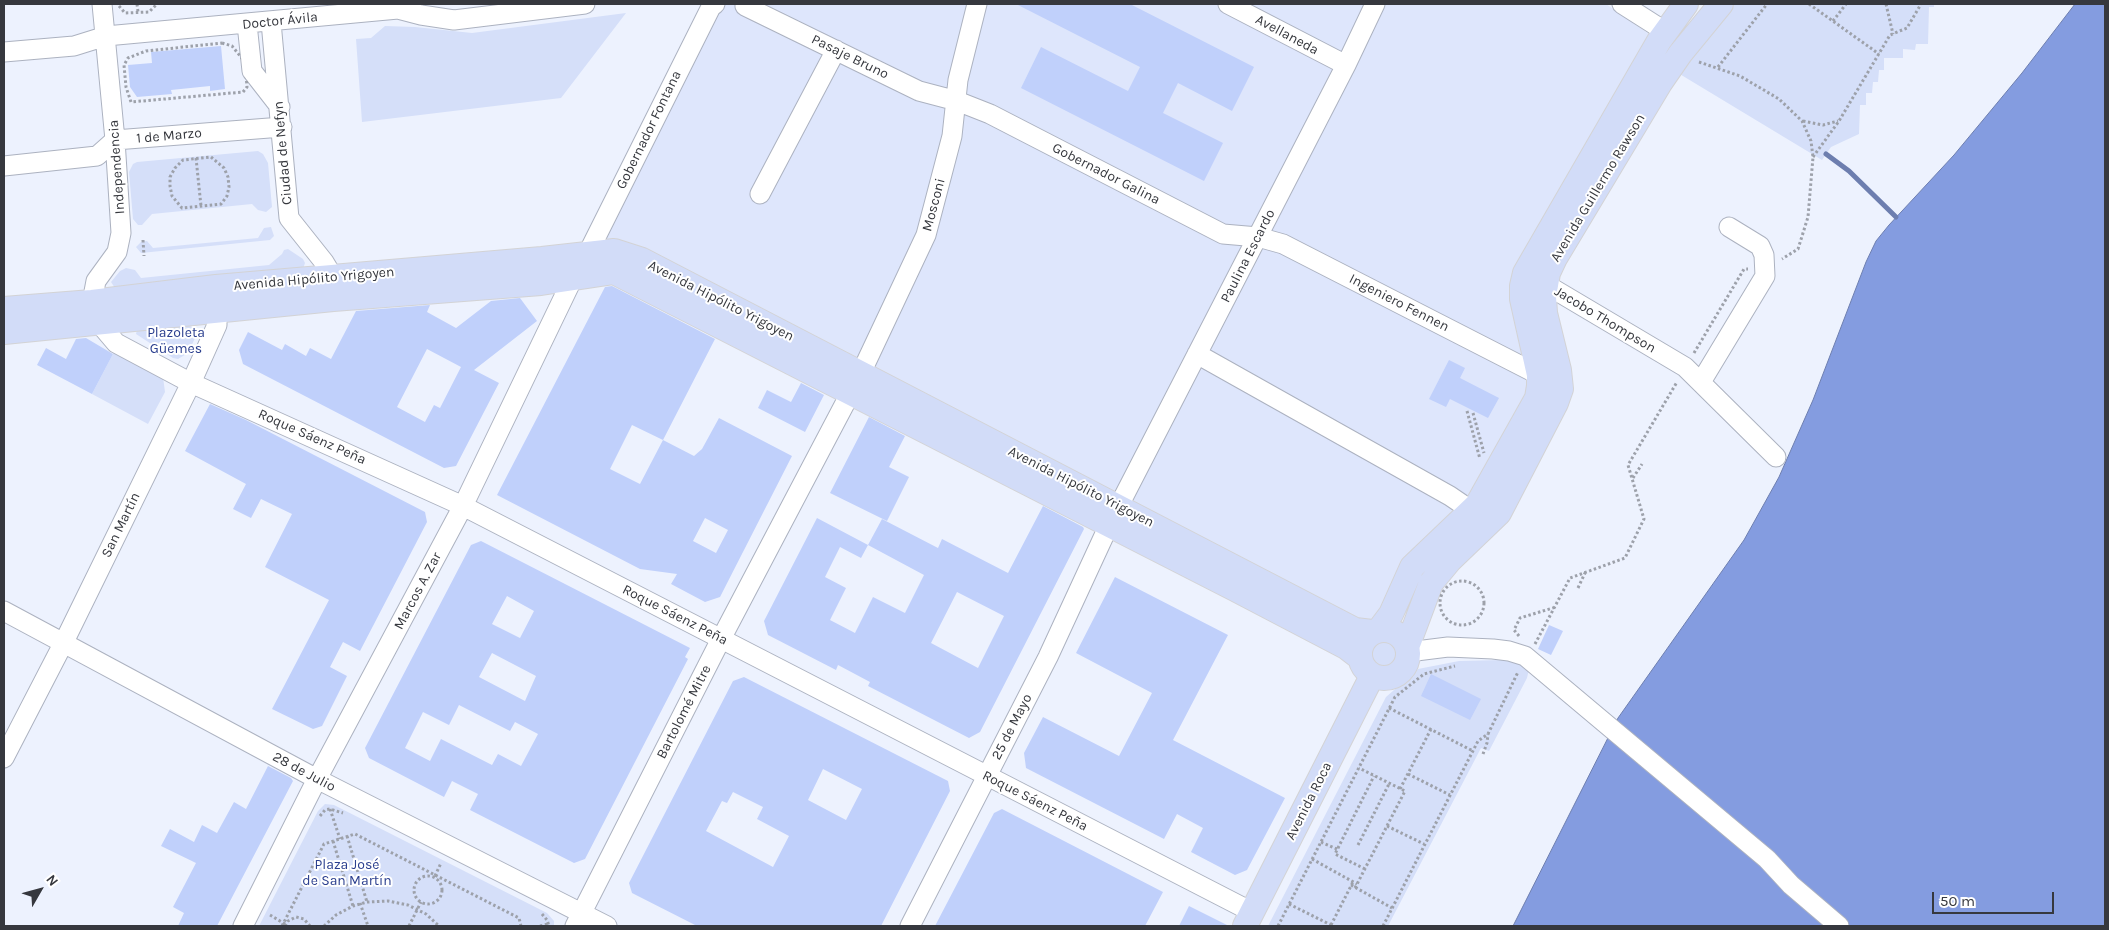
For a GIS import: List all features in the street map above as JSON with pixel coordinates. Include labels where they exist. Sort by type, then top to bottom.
[{"type":"main road","name":"Avenida Guillermo Rawson","points":[[1375,631],[1391,614],[1412,567],[1478,505],[1537,398],[1540,386],[1539,375],[1522,299],[1525,273],[1666,32],[1686,4]]},
{"type":"main road","name":"Avenida Guillermo Rawson","points":[[1407,649],[1431,583],[1450,560],[1499,513],[1556,403],[1560,389],[1559,370],[1545,313],[1544,297],[1548,273],[1555,258],[1660,83],[1680,54],[1721,4]]},
{"type":"main road","name":"Avenida Hipólito Yrigoyen","points":[[4,309],[96,312],[218,312],[333,288],[614,251],[642,260],[856,383],[1114,516],[1355,630],[1375,631]]},
{"type":"main road","name":"Avenida Hipólito Yrigoyen","points":[[4,332],[216,287],[333,288],[573,278],[614,272],[856,383]]},
{"type":"main road","name":"Avenida Hipólito Yrigoyen","points":[[1114,516],[1346,647],[1366,666]]},
{"type":"main road","points":[[1366,666],[1384,678],[1398,674],[1407,662],[1407,649],[1399,635],[1386,629],[1375,631]]},
{"type":"main road","name":"Avenida Roca","points":[[1248,919],[1366,666],[1362,643],[1375,631]]},
{"type":"street","name":"Independencia","points":[[96,312],[96,281],[117,252],[121,233],[116,140],[102,4]]},
{"type":"street","name":"Doctor Ávila","points":[[4,52],[74,46],[106,36],[398,9],[421,10],[454,20],[585,4]]},
{"type":"street","name":"Mosconi","points":[[856,383],[926,235],[952,136],[958,80],[977,4]]},
{"type":"street","name":"Avellaneda","points":[[1228,4],[1346,65]]},
{"type":"street","name":"Paulina Escardo","points":[[1114,516],[1346,65],[1375,4]]},
{"type":"street","points":[[1622,4],[1666,32]]},
{"type":"street","name":"Gobernador Fontana","points":[[588,253],[712,5]]},
{"type":"street","name":"Pasaje Bruno","points":[[745,6],[919,91],[957,101]]},
{"type":"street","name":"Ciudad de Nefyn","points":[[270,22],[282,127],[288,218],[324,262],[333,288]]},
{"type":"street","points":[[247,24],[252,71],[280,107]]},
{"type":"street","points":[[760,194],[836,50]]},
{"type":"street","name":"Gobernador Galina","points":[[957,101],[990,114],[1224,234],[1258,237]]},
{"type":"street","name":"1 de Marzo","points":[[116,140],[282,127]]},
{"type":"street","points":[[4,166],[97,156],[116,140]]},
{"type":"street","points":[[1701,382],[1765,276],[1764,255],[1760,246],[1728,227]]},
{"type":"street","name":"Ingeniero Fennen","points":[[1258,237],[1282,244],[1539,375]]},
{"type":"street","name":"Marcos A. Zar","points":[[244,926],[317,779],[463,506],[573,278],[588,253]]},
{"type":"street","name":"Jacobo Thompson","points":[[1525,273],[1685,368],[1776,457]]},
{"type":"street","name":"San Martín","points":[[4,758],[64,642],[218,324],[216,287]]},
{"type":"street","name":"Roque Sáenz Peña","points":[[96,312],[116,343],[191,383],[463,506],[986,777],[1248,919]]},
{"type":"street","points":[[1197,354],[1450,496],[1472,511]]},
{"type":"street","name":"Bartolomé Mitre","points":[[578,920],[721,639],[856,383]]},
{"type":"street","name":"25 de Mayo","points":[[910,926],[1048,657],[1114,516]]},
{"type":"street","name":"28 de Julio","points":[[4,611],[578,920],[607,926]]},
{"type":"street","points":[[1407,649],[1448,647],[1493,649],[1525,656],[1767,859],[1791,885],[1839,926]]},
{"type":"path","points":[[117,4],[125,13],[149,12],[157,4]]},
{"type":"path","points":[[137,4],[138,12]]},
{"type":"path","points":[[1718,67],[1766,4]]},
{"type":"path","points":[[1809,4],[1879,54]]},
{"type":"path","points":[[1834,21],[1846,4]]},
{"type":"path","points":[[1886,4],[1893,34]]},
{"type":"path","points":[[1813,157],[1839,121],[1890,35],[1908,28],[1921,4]]},
{"type":"path","points":[[222,43],[232,46],[245,62],[247,87],[243,92],[131,102],[126,87],[124,65],[128,58],[146,50],[222,43]]},
{"type":"path","points":[[1482,754],[1487,743],[1488,734],[1530,660],[1570,578],[1625,558],[1644,519],[1628,465],[1744,269],[1770,266],[1798,249],[1808,217],[1813,157],[1811,141],[1802,121],[1792,110],[1740,76],[1718,67],[1692,60]]},
{"type":"path","points":[[1802,121],[1823,125],[1839,121]]},
{"type":"path","points":[[211,157],[224,168],[228,177],[229,187],[227,196],[221,204],[201,206],[182,208],[172,196],[170,177],[174,168],[181,160],[211,157]]},
{"type":"path","points":[[196,158],[201,206]]},
{"type":"path","points":[[143,240],[144,256]]},
{"type":"path","points":[[1467,412],[1482,466]]},
{"type":"path","points":[[1473,413],[1486,459]]},
{"type":"path","points":[[1632,479],[1642,464]]},
{"type":"path","points":[[1578,588],[1585,572]]},
{"type":"path","points":[[1455,582],[1469,582],[1480,590],[1484,604],[1483,610],[1470,624],[1458,625],[1442,612],[1441,595],[1449,585],[1455,582]]},
{"type":"path","points":[[1520,636],[1514,630],[1520,618],[1556,607]]},
{"type":"path","points":[[1278,926],[1395,697],[1424,674],[1460,665]]},
{"type":"path","points":[[1389,708],[1473,751]]},
{"type":"path","points":[[1400,789],[1431,729]]},
{"type":"path","points":[[1382,926],[1478,741],[1488,734]]},
{"type":"path","points":[[1356,886],[1405,792],[1358,768]]},
{"type":"path","points":[[1408,774],[1450,795]]},
{"type":"path","points":[[1365,869],[1334,854],[1374,776]]},
{"type":"path","points":[[1358,845],[1389,784]]},
{"type":"path","points":[[316,823],[324,811],[330,809],[350,817]]},
{"type":"path","points":[[330,809],[340,839]]},
{"type":"path","points":[[1387,826],[1424,844]]},
{"type":"path","points":[[284,925],[324,844],[355,834],[519,918],[521,925],[514,926]]},
{"type":"path","points":[[347,836],[368,902]]},
{"type":"path","points":[[333,841],[353,906]]},
{"type":"path","points":[[1321,842],[1337,849]]},
{"type":"path","points":[[433,859],[450,867]]},
{"type":"path","points":[[1312,859],[1392,908]]},
{"type":"path","points":[[434,876],[441,863]]},
{"type":"path","points":[[425,876],[434,876],[441,888],[440,896],[430,903],[421,902],[415,896],[415,883],[425,876]]},
{"type":"path","points":[[1289,904],[1332,926],[1352,884]]},
{"type":"path","points":[[324,926],[336,915],[360,903],[388,900],[408,905],[426,914],[439,926]]},
{"type":"path","points":[[409,926],[421,902]]},
{"type":"path","points":[[360,903],[368,926]]},
{"type":"path","points":[[267,921],[274,907]]},
{"type":"path","points":[[534,909],[542,913],[548,925],[540,926]]},
{"type":"path","points":[[270,915],[284,925]]},
{"type":"path","points":[[284,925],[292,918],[300,917],[308,921],[310,926]]},
{"type":"shaded area","points":[[715,4],[1606,4],[1659,41],[1541,243],[1537,398],[1379,630],[588,253]]},
{"type":"green space","points":[[1735,4],[1934,4],[1934,7],[1929,7],[1928,44],[1916,44],[1915,50],[1903,49],[1903,58],[1884,58],[1884,70],[1879,70],[1878,82],[1873,82],[1872,93],[1866,93],[1866,105],[1860,105],[1859,134],[1831,147],[1822,160],[1678,73]]},
{"type":"green space","points":[[626,13],[561,98],[362,122],[356,39],[371,38],[385,26],[472,33]]},
{"type":"green space","points":[[258,151],[263,154],[268,163],[272,207],[266,212],[258,210],[252,204],[152,214],[142,225],[138,225],[133,219],[129,172],[133,164],[137,162]]},
{"type":"green space","points":[[271,227],[274,236],[270,240],[141,253],[136,247],[141,242],[147,241],[153,248],[258,238],[264,228]]},
{"type":"green space","points":[[288,249],[303,259],[305,263],[303,269],[115,288],[111,282],[120,271],[126,268],[135,270],[141,278],[269,265],[284,250]]},
{"type":"green space","name":"Plazoleta Güemes","points":[[188,325],[197,330],[196,336],[188,353],[178,359],[173,358],[136,334],[137,330]]},
{"type":"green space","points":[[114,352],[163,377],[165,392],[148,424],[92,394]]},
{"type":"green space","points":[[1383,640],[1393,644],[1397,654],[1393,664],[1383,668],[1373,664],[1369,654],[1373,644]]},
{"type":"green space","points":[[1502,660],[1516,662],[1529,669],[1527,678],[1489,751],[1481,748],[1388,926],[1268,926],[1386,697],[1418,669],[1459,661]]},
{"type":"green space","name":"Plaza José de San Martín","points":[[325,804],[334,805],[547,913],[554,921],[554,926],[259,926],[318,811]]},
{"type":"water","points":[[2075,4],[2105,4],[2105,926],[1513,926],[1618,718],[1744,540],[1779,477],[1813,400],[1866,262],[1876,241],[1954,155],[2022,73]]},
{"type":"building","points":[[1016,4],[1130,4],[1254,67],[1232,111],[1178,83],[1163,113],[1223,143],[1204,181],[1021,88],[1041,47],[1128,91],[1140,67]]},
{"type":"building","points":[[221,46],[225,89],[210,91],[210,86],[171,90],[172,94],[137,97],[130,87],[128,65],[152,63],[151,52]]},
{"type":"building","points":[[612,286],[715,339],[663,440],[694,456],[702,449],[719,418],[792,456],[720,597],[705,602],[671,584],[677,574],[640,569],[497,495],[605,287]],"holes":[[[632,425],[663,440],[640,484],[610,469]],[[705,518],[728,530],[716,553],[693,541]]]},
{"type":"building","points":[[520,298],[537,321],[474,370],[499,383],[456,466],[444,468],[243,364],[239,350],[248,332],[282,350],[285,344],[306,356],[310,348],[331,359],[356,311],[430,305],[427,312],[456,328],[491,301]],"holes":[[[427,349],[461,367],[440,408],[434,405],[425,422],[397,407]]]},
{"type":"building","points":[[86,338],[113,354],[92,394],[37,365],[46,348],[66,359],[76,339]]},
{"type":"building","points":[[1449,360],[1465,368],[1460,378],[1499,398],[1488,418],[1450,399],[1446,407],[1429,399]]},
{"type":"building","points":[[801,383],[824,395],[805,432],[758,408],[767,390],[791,402]]},
{"type":"building","points":[[210,404],[246,420],[425,512],[427,522],[360,651],[343,642],[330,667],[347,676],[322,726],[313,729],[272,709],[329,600],[265,567],[292,514],[261,499],[251,518],[233,509],[246,484],[185,451]]},
{"type":"building","points":[[869,417],[905,436],[889,467],[909,477],[887,521],[830,493]]},
{"type":"building","points":[[1043,506],[1083,527],[1084,529],[980,732],[969,738],[868,686],[870,682],[838,665],[836,670],[768,635],[764,621],[817,518],[868,545],[882,519],[938,548],[942,539],[1008,573]],"holes":[[[868,545],[924,575],[905,613],[873,597],[855,633],[830,620],[846,588],[825,577],[840,547],[861,558]],[[957,592],[1004,616],[978,668],[931,643]]]},
{"type":"building","points":[[481,541],[690,648],[685,657],[688,659],[585,859],[574,863],[470,810],[478,794],[452,781],[444,797],[369,758],[365,748],[471,545]],"holes":[[[507,596],[534,611],[520,638],[492,624]],[[492,653],[536,676],[525,701],[479,677]],[[459,705],[510,731],[515,722],[538,734],[521,766],[498,754],[492,765],[441,739],[430,761],[405,748],[423,712],[449,725]]]},
{"type":"building","points":[[1115,577],[1228,635],[1173,740],[1285,798],[1247,870],[1235,875],[1191,852],[1203,828],[1177,814],[1164,839],[1026,768],[1024,753],[1043,717],[1119,756],[1152,693],[1076,653]]},
{"type":"building","points":[[1549,625],[1563,631],[1551,655],[1538,649]]},
{"type":"building","points":[[1431,674],[1481,699],[1470,720],[1421,696]]},
{"type":"building","points":[[744,677],[948,781],[950,791],[881,926],[697,926],[632,893],[629,883],[733,681]],"holes":[[[823,769],[862,789],[846,820],[808,800]],[[733,792],[763,807],[757,819],[789,836],[773,867],[706,831],[722,801],[727,803]]]},
{"type":"building","points":[[268,766],[291,778],[293,781],[217,926],[178,926],[184,913],[173,907],[196,863],[161,846],[170,829],[194,842],[202,825],[217,833],[234,802],[246,809]]},
{"type":"building","points":[[1002,809],[1163,892],[1145,926],[935,926],[994,813]]},
{"type":"building","points":[[1189,906],[1229,926],[1179,926]]},
{"type":"waterway","points":[[1826,154],[1849,171],[1896,217]]}]
